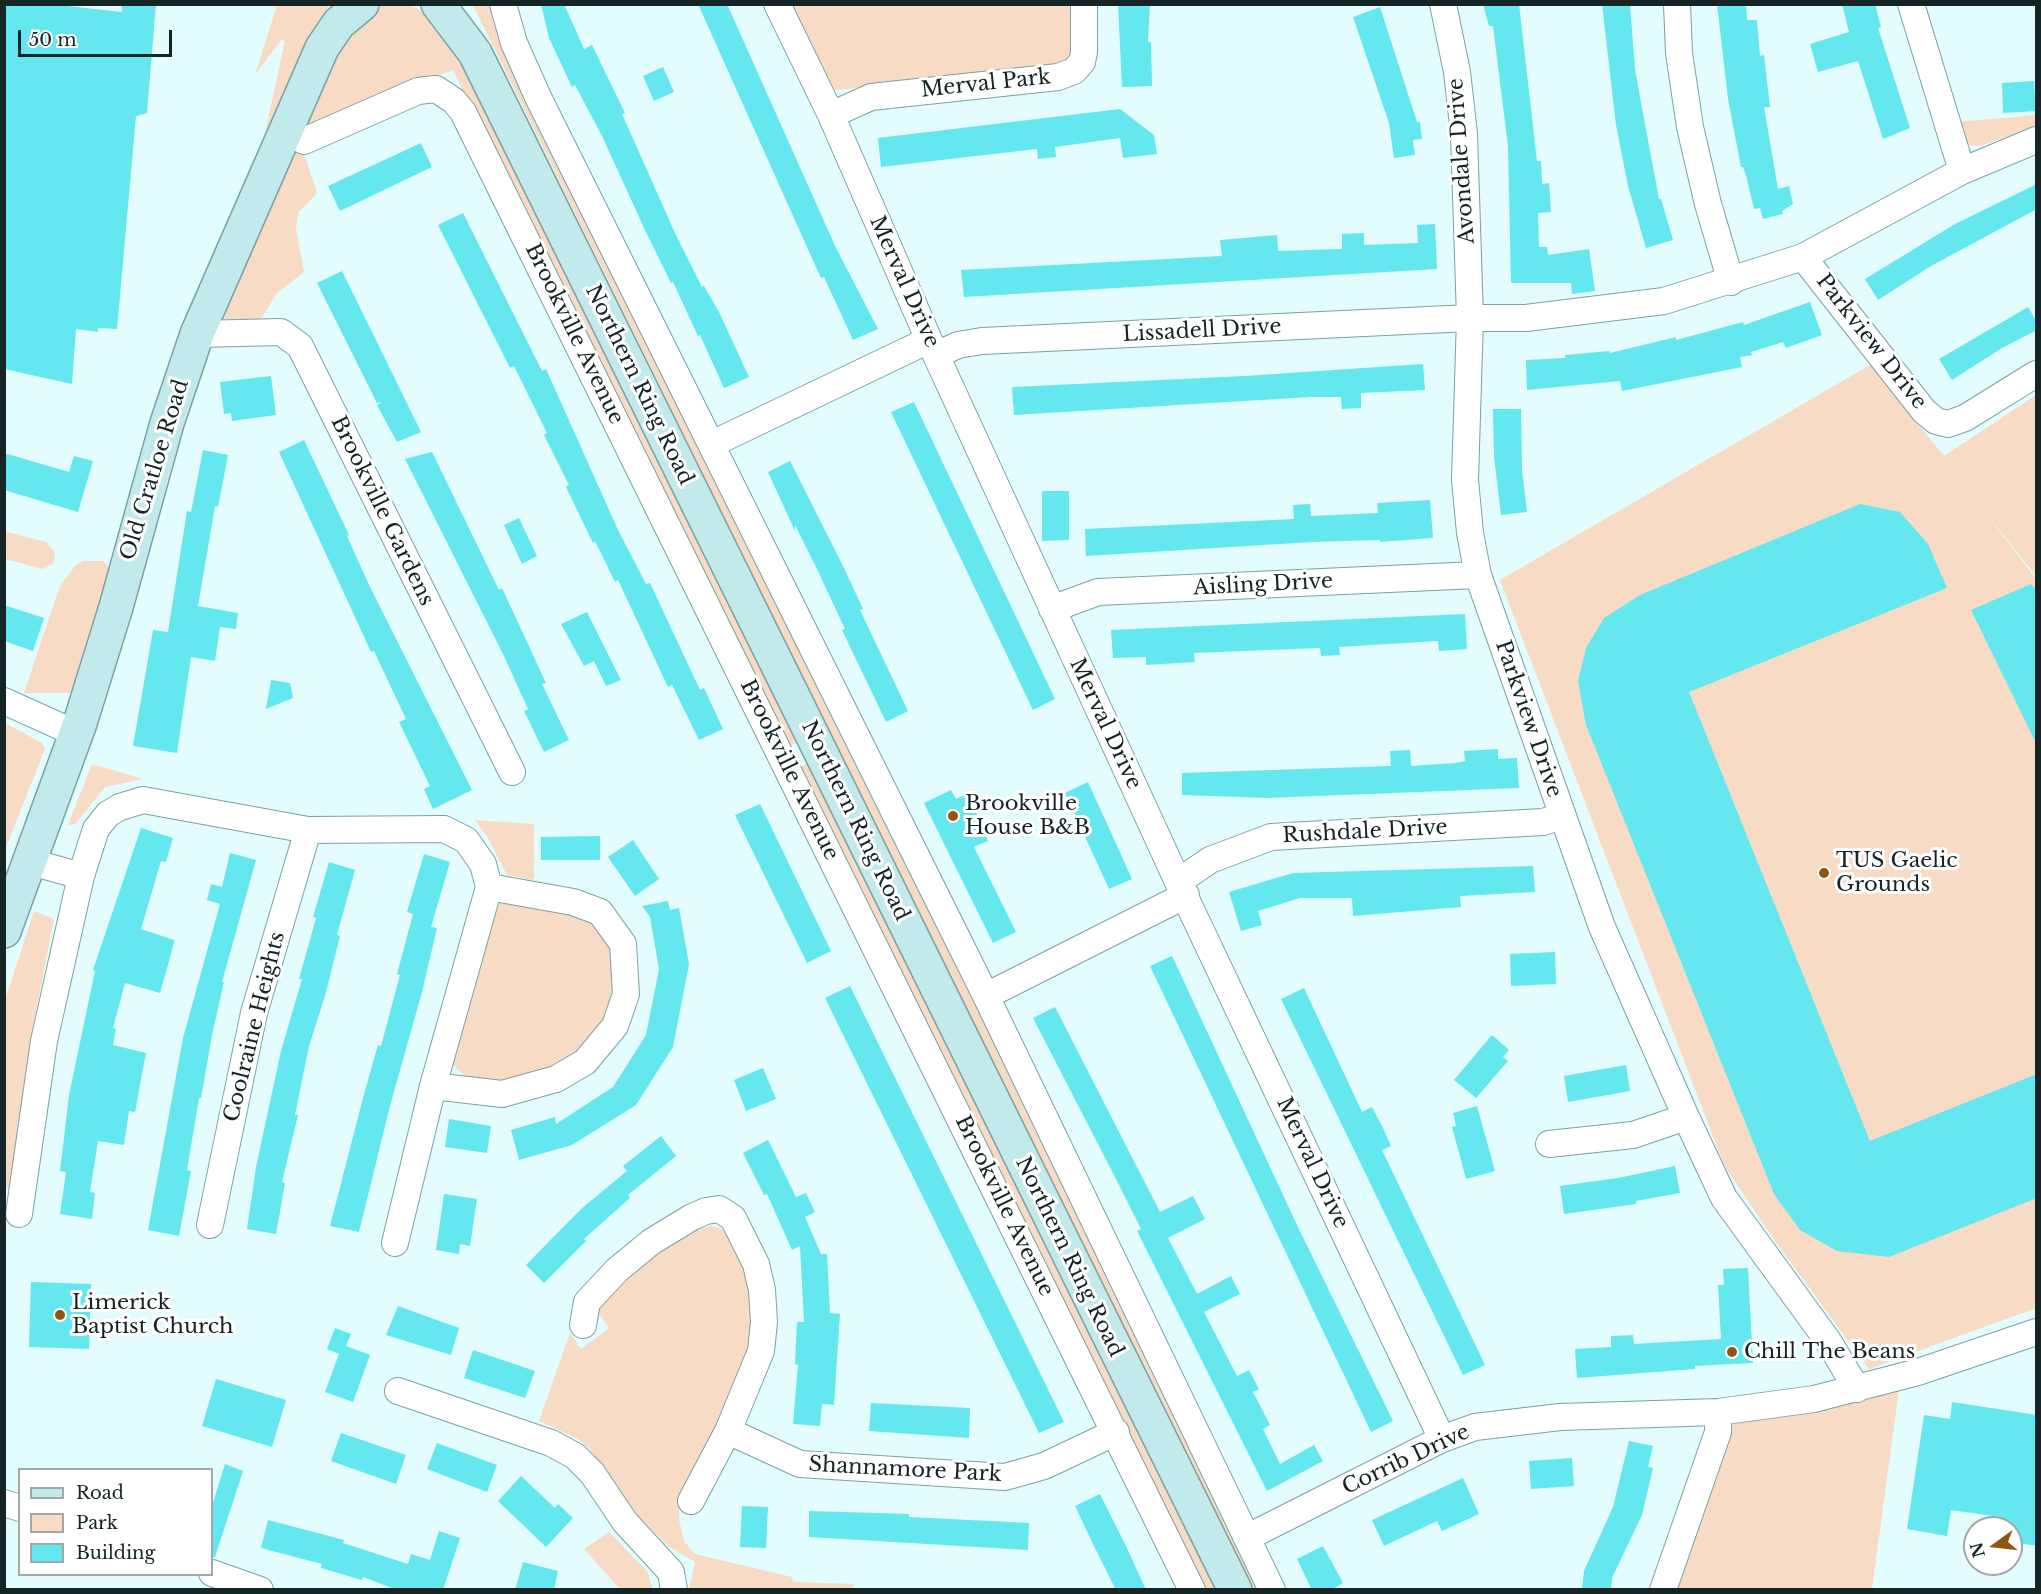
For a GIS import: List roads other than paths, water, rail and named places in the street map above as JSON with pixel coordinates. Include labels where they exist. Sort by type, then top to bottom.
[{"type":"main road","points":[[438,4],[475,53]]},
{"type":"main road","points":[[462,4],[475,53]]},
{"type":"main road","name":"Old Cratloe Road","points":[[4,931],[77,734],[116,607],[166,423],[197,334],[302,88],[322,48],[348,10]]},
{"type":"main road","name":"Northern Ring Road","points":[[475,53],[1235,1590]]},
{"type":"street","points":[[502,4],[527,74],[986,996],[1272,1590]]},
{"type":"street","name":"Merval Drive","points":[[777,4],[831,115],[932,347],[1052,609],[1443,1439]]},
{"type":"street","name":"Merval Park","points":[[831,115],[872,97],[1058,77],[1074,71],[1082,62],[1084,52],[1084,4]]},
{"type":"street","name":"Avondale Drive","points":[[1443,4],[1457,72],[1464,134],[1470,318]]},
{"type":"street","points":[[1677,4],[1679,53],[1690,127],[1708,204],[1731,282]]},
{"type":"street","points":[[1911,4],[1962,171]]},
{"type":"street","name":"Brookville Avenue","points":[[304,141],[418,91],[436,89],[454,100],[463,112],[1192,1590]]},
{"type":"street","name":"Parkview Drive","points":[[1857,1389],[1828,1341],[1724,1198],[1602,927],[1478,575],[1470,533],[1465,480],[1470,318],[1526,318],[1629,307],[1664,301],[1731,282],[1803,257],[1962,171],[2037,140]]},
{"type":"street","name":"Parkview Drive","points":[[1803,257],[1924,411],[1936,421],[1948,424],[1965,418],[2037,374]]},
{"type":"street","name":"Lissadell Drive","points":[[712,444],[932,347],[982,341],[1470,318]]},
{"type":"street","name":"Brookville Gardens","points":[[197,334],[281,332],[300,346],[512,772]]},
{"type":"street","name":"Aisling Drive","points":[[1052,609],[1098,592],[1478,575]]},
{"type":"street","points":[[4,701],[77,734]]},
{"type":"street","points":[[19,1215],[44,1041],[81,876],[96,829],[108,814],[131,802],[143,800],[308,830],[444,829],[466,840],[483,864],[489,887],[433,1086],[395,1243]]},
{"type":"street","name":"Rushdale Drive","points":[[986,996],[1182,889],[1210,860],[1271,837],[1543,822],[1562,816]]},
{"type":"street","name":"Coolraine Heights","points":[[210,1225],[254,1013],[308,830]]},
{"type":"street","points":[[31,862],[81,876]]},
{"type":"street","points":[[433,1086],[502,1094],[556,1078],[585,1062],[615,1026],[626,994],[623,944],[600,912],[573,902],[489,887]]},
{"type":"street","points":[[1549,1144],[1633,1135],[1686,1117]]},
{"type":"street","points":[[583,1325],[587,1302],[617,1270],[651,1242],[706,1210],[719,1209],[733,1218],[756,1264],[762,1290],[764,1322],[761,1352],[728,1431],[691,1501]]},
{"type":"street","name":"Corrib Drive","points":[[1248,1537],[1443,1439],[1475,1427],[1560,1417],[1718,1412],[1804,1401],[1857,1389],[2037,1332]]},
{"type":"street","points":[[398,1391],[551,1443],[575,1456],[592,1473],[625,1522],[671,1572],[674,1590]]},
{"type":"street","points":[[1663,1590],[1718,1432],[1718,1412]]},
{"type":"street","name":"Shannamore Park","points":[[728,1431],[800,1464],[1005,1477],[1044,1466],[1116,1432]]},
{"type":"street","points":[[213,1573],[260,1590]]},
{"type":"place","name":"Brookville House B&B","points":[[953,816]]},
{"type":"place","name":"TUS Gaelic Grounds","points":[[1824,873]]},
{"type":"place","name":"Limerick Baptist Church","points":[[60,1315]]},
{"type":"place","name":"Chill The Beans","points":[[1732,1352]]}]
